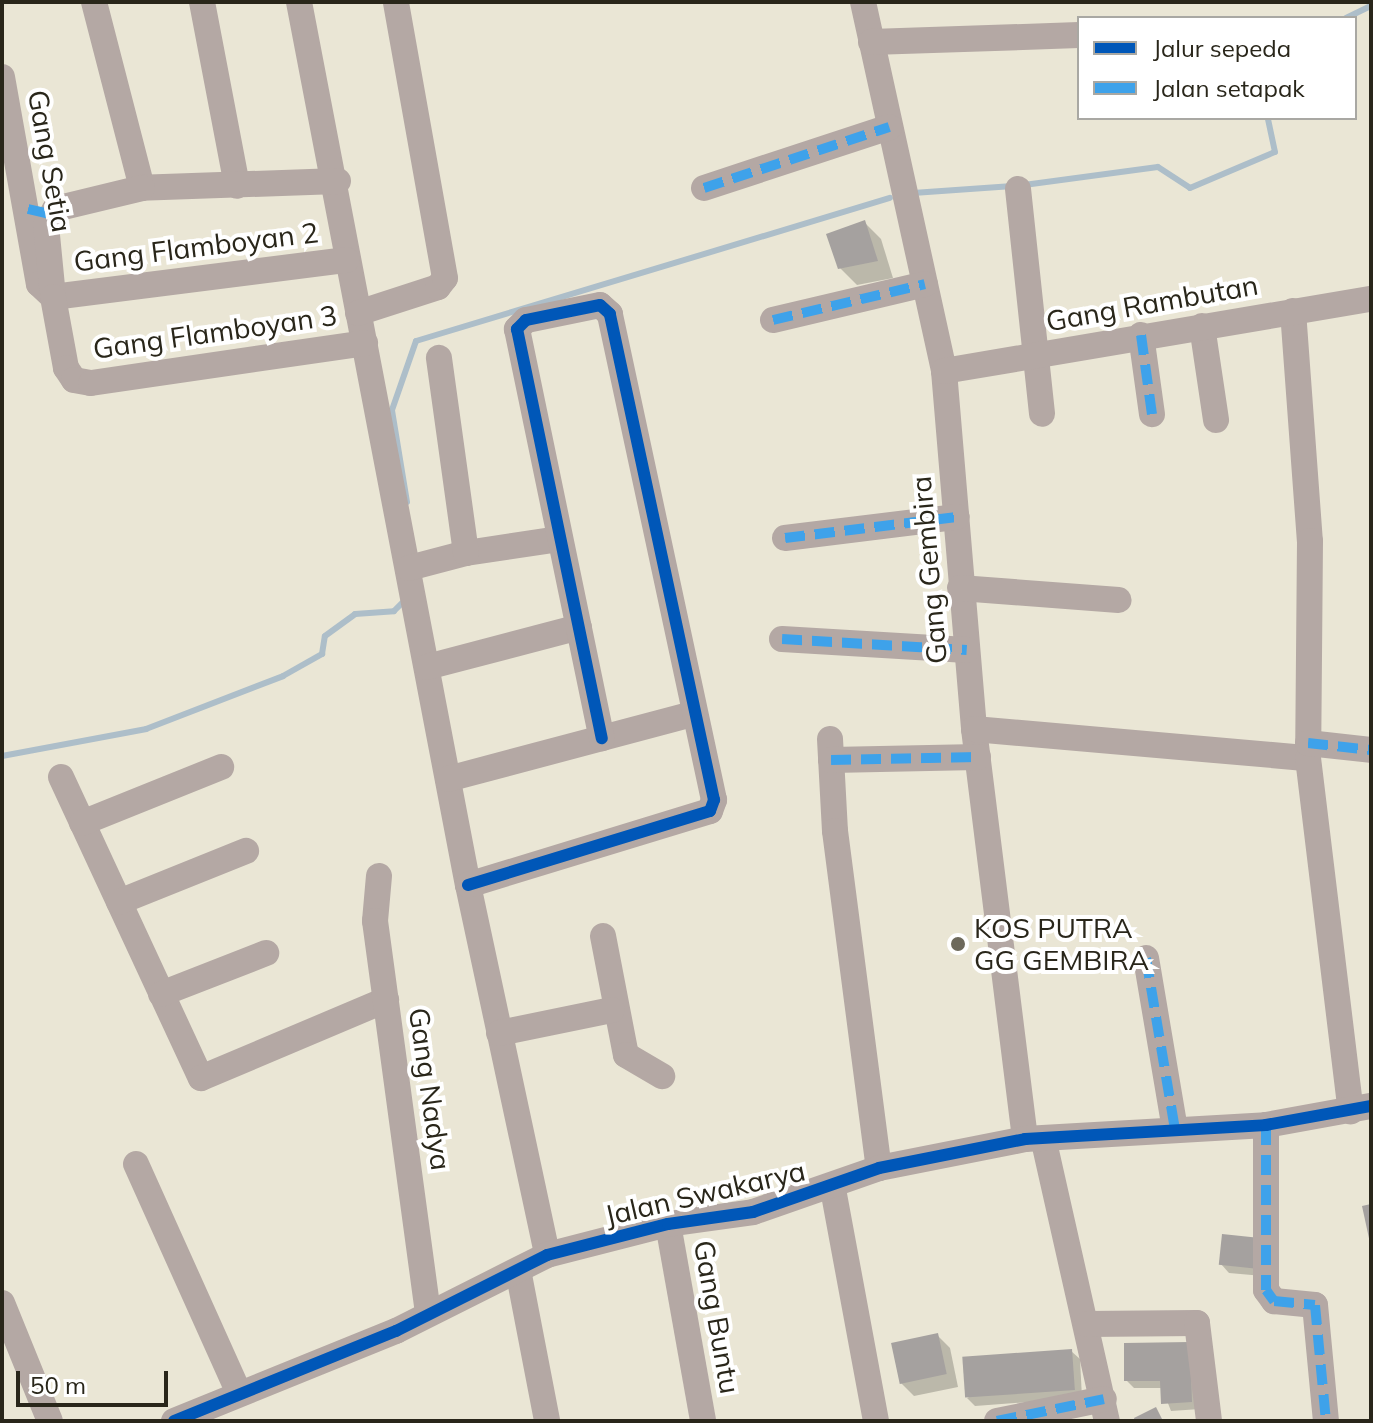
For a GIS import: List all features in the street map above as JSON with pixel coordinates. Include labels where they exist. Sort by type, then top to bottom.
[{"type":"street","points":[[94,2],[142,188]]},
{"type":"street","points":[[202,2],[237,186]]},
{"type":"street","points":[[299,2],[338,181],[347,260],[468,885],[547,1255]]},
{"type":"street","points":[[358,313],[438,287],[445,278],[396,2]]},
{"type":"street","name":"Gang Gembira","points":[[863,2],[944,371],[974,729],[1034,1140],[1087,1324],[1106,1410]]},
{"type":"street","points":[[871,42],[1077,35]]},
{"type":"street","name":"Gang Setia","points":[[2,77],[10,148],[39,284],[53,297]]},
{"type":"street","points":[[704,188],[889,127]]},
{"type":"street","points":[[53,297],[50,214],[142,188],[338,181]]},
{"type":"street","points":[[1018,189],[1042,414]]},
{"type":"street","name":"Gang Flamboyan 2","points":[[53,297],[347,260]]},
{"type":"street","points":[[773,320],[925,284]]},
{"type":"street","name":"Gang Flamboyan 3","points":[[53,297],[74,380],[91,383],[365,343]]},
{"type":"street","name":"Gang Rambutan","points":[[944,371],[1141,335],[1371,299]]},
{"type":"street","points":[[468,885],[710,811],[610,314],[600,305],[526,320],[517,329],[602,738]]},
{"type":"street","points":[[1293,311],[1310,541],[1308,750],[1361,1109]]},
{"type":"street","points":[[1202,326],[1216,420]]},
{"type":"street","points":[[1141,335],[1152,414]]},
{"type":"street","points":[[439,358],[466,553]]},
{"type":"street","points":[[785,538],[957,517]]},
{"type":"street","points":[[409,568],[466,553],[560,539]]},
{"type":"street","points":[[960,588],[1119,600]]},
{"type":"street","points":[[427,667],[579,627]]},
{"type":"street","points":[[782,639],[967,650]]},
{"type":"street","points":[[448,779],[692,714]]},
{"type":"street","points":[[974,729],[1308,750],[1371,750]]},
{"type":"street","points":[[879,1168],[831,750],[978,757]]},
{"type":"street","points":[[82,823],[221,767]]},
{"type":"street","points":[[61,777],[201,1078],[386,1000]]},
{"type":"street","points":[[119,902],[246,851]]},
{"type":"street","name":"Gang Nadya","points":[[379,876],[375,921],[428,1311]]},
{"type":"street","points":[[603,936],[612,1010],[626,1055],[662,1076]]},
{"type":"street","points":[[161,994],[266,953]]},
{"type":"street","points":[[1146,958],[1175,1129]]},
{"type":"street","points":[[499,1033],[612,1010]]},
{"type":"street","name":"Jalan Swakarya","points":[[185,1419],[428,1311],[519,1275],[547,1255],[668,1224],[753,1212],[833,1189],[879,1168],[1034,1140],[1266,1125],[1361,1109]]},
{"type":"street","points":[[1266,1125],[1266,1290],[1274,1301],[1315,1305],[1326,1421]]},
{"type":"street","points":[[136,1164],[239,1393]]},
{"type":"street","points":[[833,1189],[876,1421]]},
{"type":"street","name":"Gang Buntu","points":[[668,1224],[703,1421]]},
{"type":"street","points":[[519,1275],[547,1421]]},
{"type":"street","points":[[2,1303],[50,1421]]},
{"type":"street","points":[[1087,1324],[1197,1323],[1209,1421]]},
{"type":"street","points":[[997,1421],[1106,1410]]},
{"type":"building","points":[[865,220],[878,261],[838,269],[826,234]]},
{"type":"building","points":[[1371,1204],[1371,1243],[1370,1243],[1362,1206]]},
{"type":"building","points":[[1222,1234],[1258,1238],[1255,1269],[1219,1265]]},
{"type":"building","points":[[938,1333],[947,1374],[900,1384],[891,1343]]},
{"type":"building","points":[[1190,1342],[1192,1402],[1161,1404],[1160,1381],[1124,1381],[1124,1343]]},
{"type":"building","points":[[1072,1349],[1075,1390],[965,1398],[962,1357]]},
{"type":"building","points":[[1156,1407],[1163,1421],[1135,1421],[1134,1418]]},
{"type":"waterway","points":[[1350,16],[1371,6]]},
{"type":"waterway","points":[[1024,185],[1158,167],[1190,188],[1275,152],[1268,120]]},
{"type":"waterway","points":[[913,193],[1013,186]]},
{"type":"waterway","points":[[407,502],[392,410],[416,341],[890,198]]},
{"type":"waterway","points":[[2,756],[146,729],[283,676],[322,654],[325,636],[355,614],[394,611],[404,601]]},
{"type":"marked path","points":[[704,188],[889,127]]},
{"type":"marked path","points":[[28,209],[50,214]]},
{"type":"marked path","points":[[773,320],[925,284]]},
{"type":"marked path","points":[[1141,335],[1152,414]]},
{"type":"marked path","points":[[785,538],[957,517]]},
{"type":"marked path","points":[[782,639],[967,650]]},
{"type":"marked path","points":[[1308,743],[1371,750]]},
{"type":"marked path","points":[[831,760],[978,757]]},
{"type":"marked path","points":[[1146,958],[1175,1129]]},
{"type":"marked path","points":[[1266,1125],[1266,1290],[1274,1301],[1315,1305],[1326,1421]]},
{"type":"marked path","points":[[997,1421],[1104,1399]]},
{"type":"cycle path","points":[[468,885],[710,811],[714,800],[610,314],[600,305],[526,320],[517,329],[602,738]]},
{"type":"cycle path","points":[[174,1421],[396,1331],[547,1255],[668,1224],[753,1212],[879,1168],[1025,1139],[1266,1125],[1371,1106]]},
{"type":"place","name":"KOS PUTRA GG GEMBIRA","points":[[958,944]]}]
